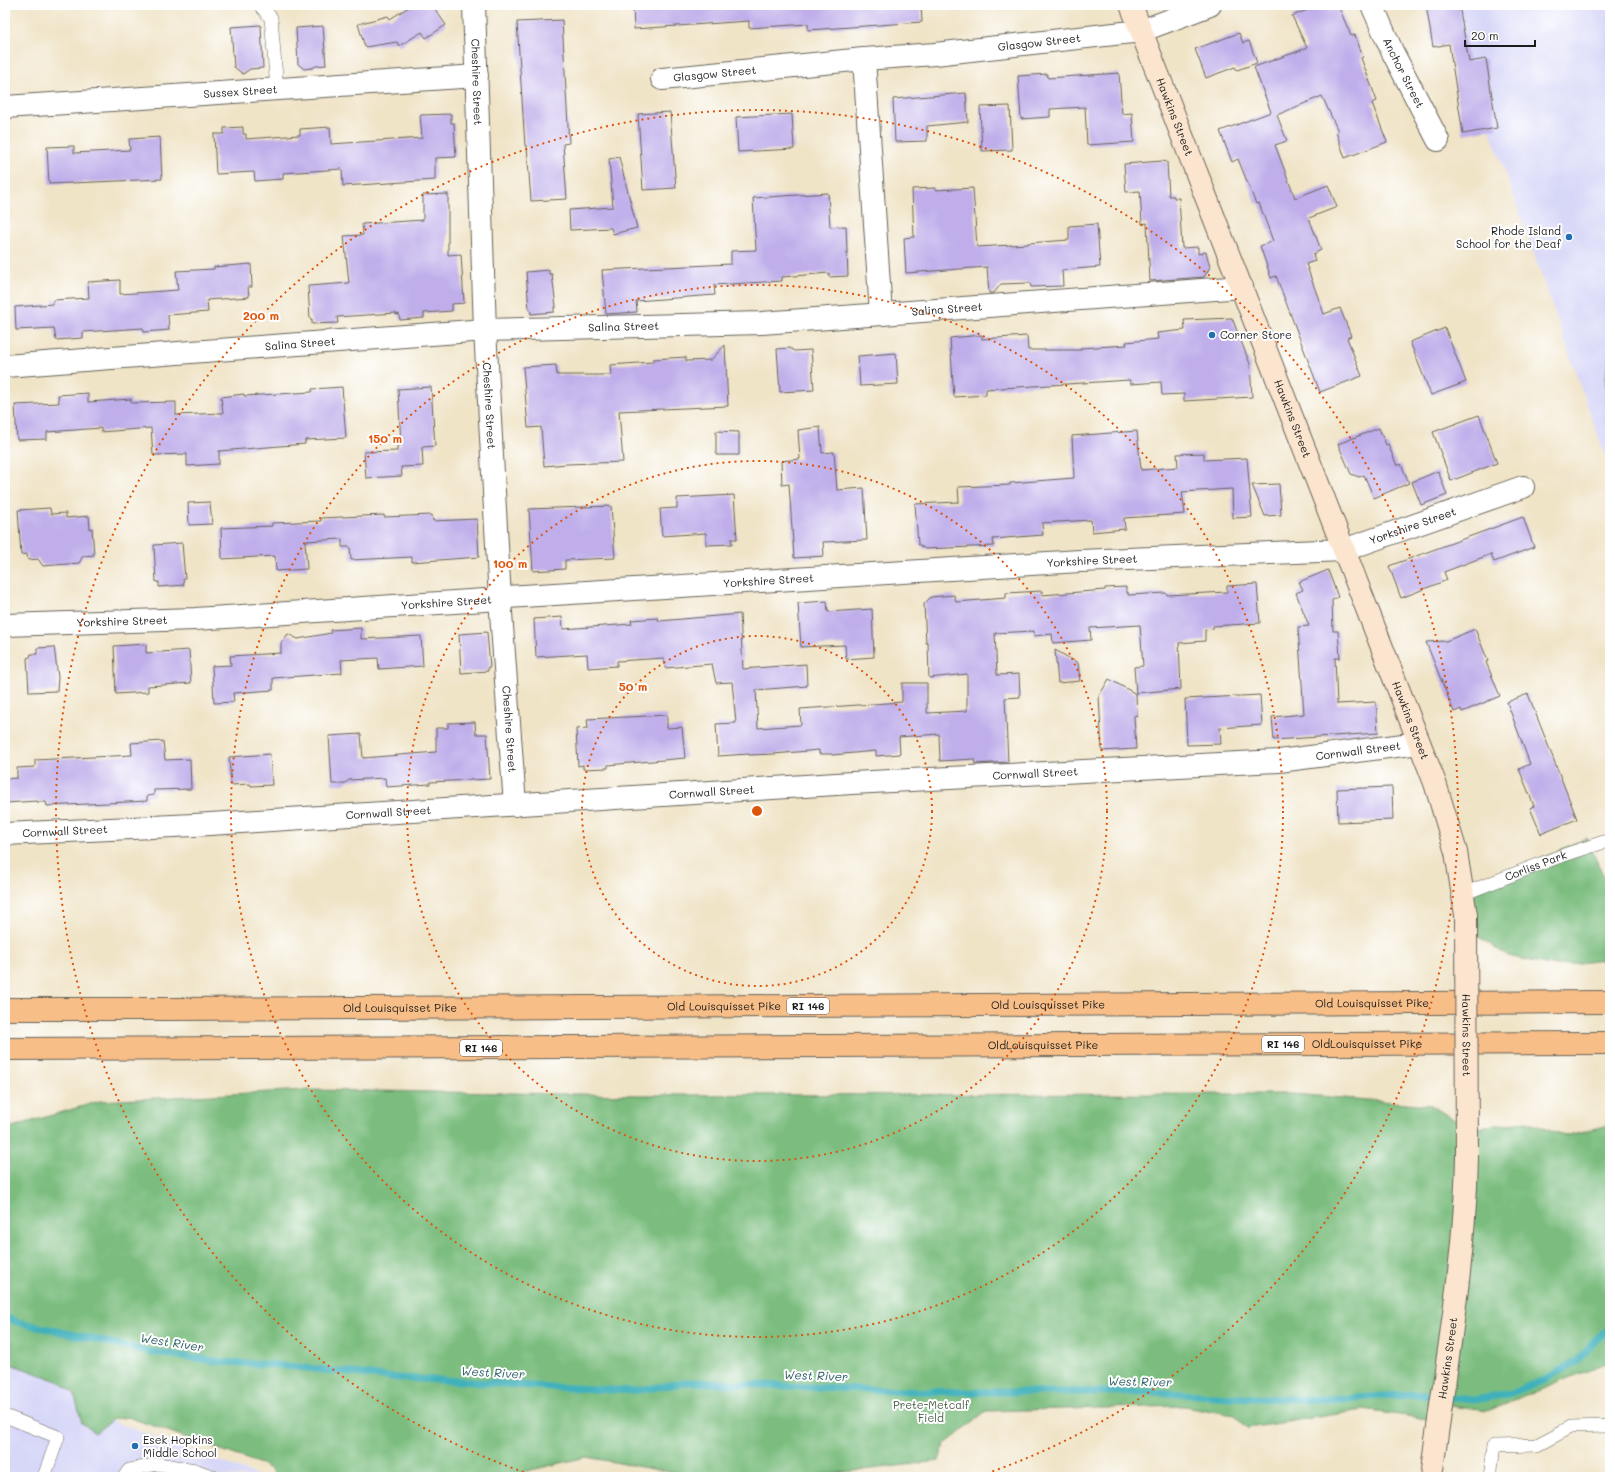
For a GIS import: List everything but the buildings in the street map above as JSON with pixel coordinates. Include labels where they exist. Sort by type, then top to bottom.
[{"type":"highway","name":"Old Louisquisset Pike","points":[[5,1009],[1610,1002]]},
{"type":"highway","name":"OldLouisquisset Pike","points":[[5,1049],[155,1050],[1610,1043]]},
{"type":"street","name":"Cheshire Street","points":[[474,5],[485,330],[500,599],[514,805]]},
{"type":"street","name":"Hawkins Street","points":[[1131,5],[1435,783],[1456,852],[1466,915],[1466,1156],[1464,1228],[1431,1477]]},
{"type":"street","name":"Glasgow Street","points":[[662,79],[864,59],[935,54],[1141,31],[1210,5]]},
{"type":"street","name":"Anchor Street","points":[[1372,5],[1392,51],[1438,140]]},
{"type":"street","points":[[864,59],[881,314]]},
{"type":"street","name":"Sussex Street","points":[[5,107],[476,76]]},
{"type":"street","name":"Salina Street","points":[[5,366],[485,330],[762,323],[1242,287]]},
{"type":"street","name":"Yorkshire Street","points":[[5,625],[195,618],[1073,561],[1344,550],[1523,487]]},
{"type":"street","name":"Cornwall Street","points":[[5,834],[194,825],[860,783],[1279,761],[1419,743]]},
{"type":"lane","points":[[260,5],[271,18],[277,89]]},
{"type":"lane","name":"Corliss Park","points":[[1462,894],[1558,856],[1610,840]]},
{"type":"lane","points":[[5,1416],[58,1437],[44,1477]]},
{"type":"lane","points":[[1490,1477],[1494,1446],[1537,1445],[1571,1427],[1607,1426],[1610,1424]]},
{"type":"lane","points":[[124,1477],[129,1470],[158,1464],[214,1477]]},
{"type":"shaded area","name":"Rhode Island School for the Deaf","points":[[1446,5],[1610,5],[1610,470]]},
{"type":"shaded area","points":[[5,1362],[58,1381],[74,1393],[82,1423],[99,1416],[262,1477],[5,1477]]},
{"type":"green space","points":[[1610,347],[1610,398],[1605,387]]},
{"type":"green space","points":[[1586,838],[1606,881],[1610,883],[1610,959],[1555,966],[1508,956],[1471,932],[1469,893]]},
{"type":"green space","name":"Prete-Metcalf Field","points":[[306,1090],[641,1095],[1292,1094],[1431,1105],[1467,1128],[1527,1122],[1564,1136],[1610,1125],[1610,1362],[1486,1411],[1438,1404],[1429,1419],[1363,1410],[1248,1428],[1234,1415],[1184,1406],[986,1411],[944,1445],[939,1461],[803,1477],[697,1477],[586,1457],[502,1477],[277,1477],[270,1469],[261,1464],[128,1417],[113,1419],[95,1433],[82,1423],[74,1393],[58,1381],[5,1362],[5,1129],[100,1101]]},
{"type":"waterway","name":"West River","points":[[5,1317],[17,1322],[151,1352],[222,1362],[278,1365],[398,1378],[633,1391],[689,1382],[905,1391],[1152,1392],[1285,1399],[1340,1399],[1412,1394],[1474,1400],[1508,1394],[1542,1381],[1577,1360],[1610,1327]]},
{"type":"place","name":"Rhode Island School for the Deaf","points":[[1569,237]]},
{"type":"place","name":"Corner Store","points":[[1212,335]]},
{"type":"place","name":"Esek Hopkins Middle School","points":[[135,1446]]}]
